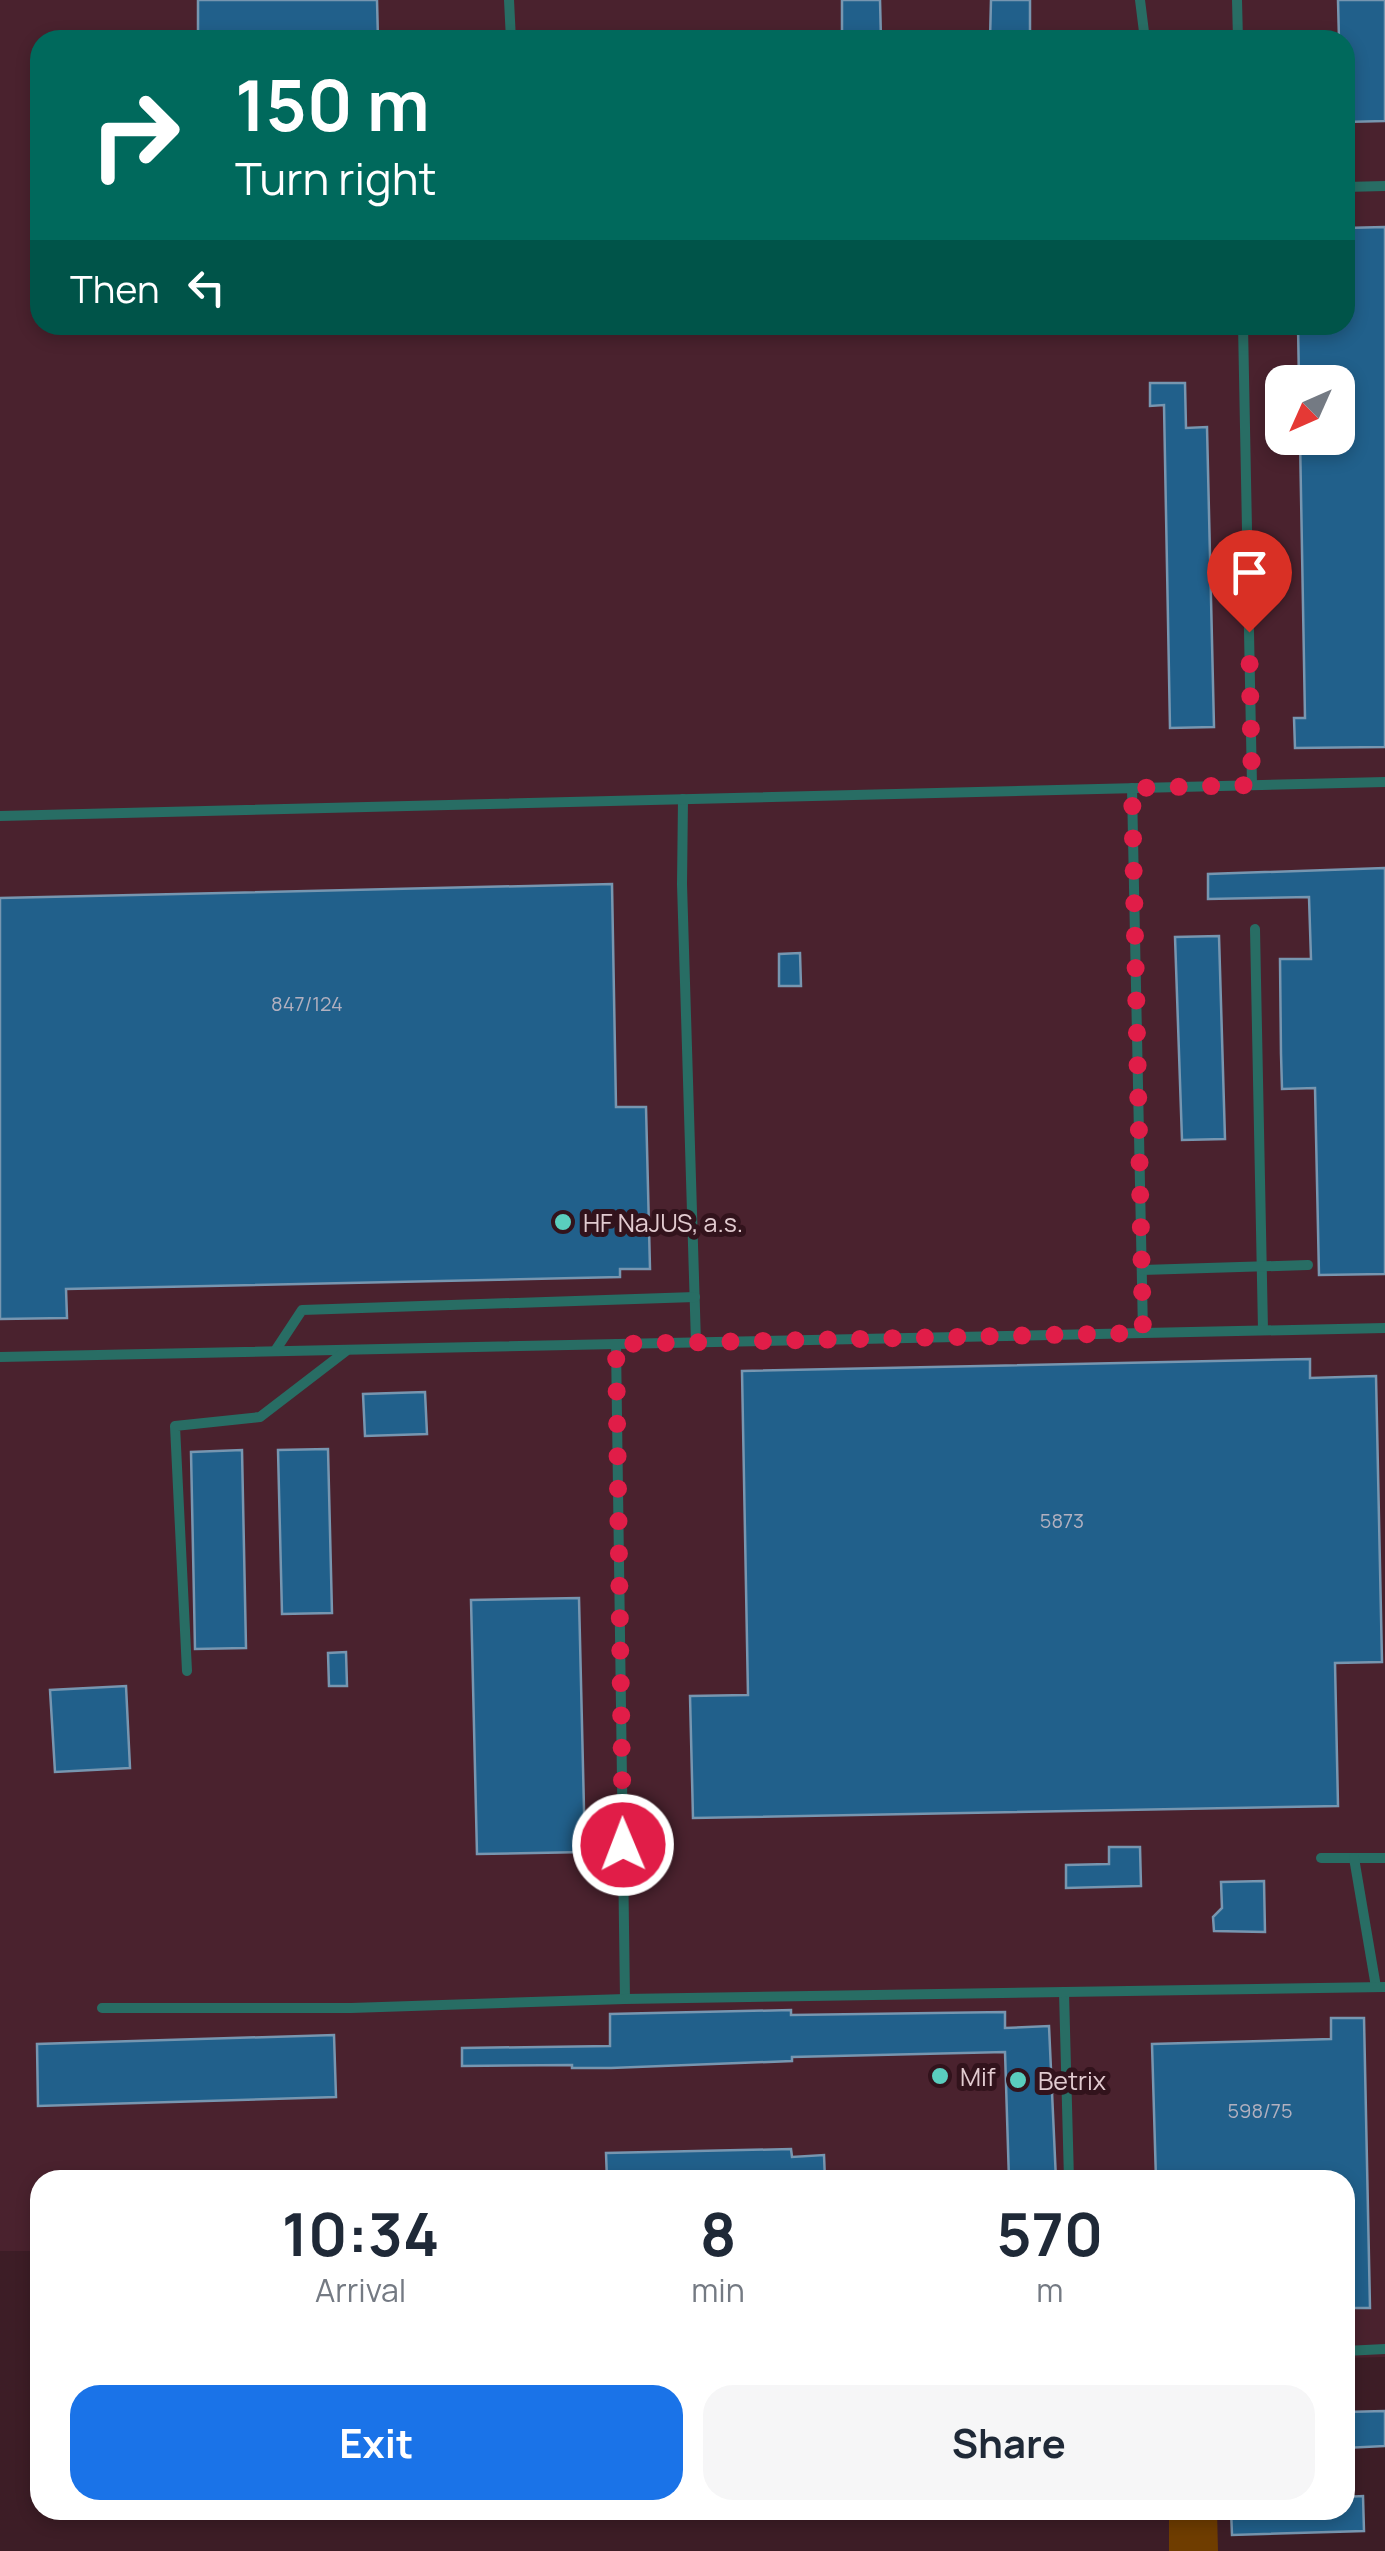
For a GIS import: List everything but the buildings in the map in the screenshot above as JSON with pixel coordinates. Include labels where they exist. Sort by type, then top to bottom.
[{"type":"lane","points":[[509,0],[510,30]]},
{"type":"lane","points":[[1140,0],[1143,30]]},
{"type":"lane","points":[[1237,0],[1238,30]]},
{"type":"lane","points":[[1355,187],[1385,186]]},
{"type":"lane","points":[[1243,335],[1252,785]]},
{"type":"lane","points":[[0,816],[1385,782]]},
{"type":"lane","points":[[1132,788],[1143,1333]]},
{"type":"lane","points":[[683,799],[682,884],[696,1342]]},
{"type":"lane","points":[[1255,930],[1263,1330]]},
{"type":"lane","points":[[1142,1270],[1308,1265]]},
{"type":"lane","points":[[276,1351],[302,1310],[695,1297]]},
{"type":"lane","points":[[0,1357],[1385,1328]]},
{"type":"lane","points":[[616,1344],[625,1999]]},
{"type":"lane","points":[[187,1671],[174,1426],[260,1417],[346,1350]]},
{"type":"lane","points":[[1321,1858],[1385,1858]]},
{"type":"lane","points":[[102,2008],[352,2008],[625,1999],[1380,1987],[1354,1858]]},
{"type":"lane","points":[[1064,1992],[1069,2170]]},
{"type":"lane","points":[[1355,2350],[1385,2349]]},
{"type":"shaded area","points":[[0,0],[1385,0],[1385,2357],[1355,2358],[1355,2170],[30,2170],[30,2251],[0,2251]]},
{"type":"shaded area","points":[[1169,2520],[1217,2520],[1218,2551],[1169,2551]]},
{"type":"place","name":"HF NaJUS, a.s.","points":[[563,1222]]},
{"type":"place","name":"Mif","points":[[940,2076]]},
{"type":"place","name":"Betrix","points":[[1018,2080]]},
{"type":"route","points":[[623,1845],[616,1344],[1143,1333],[1132,788],[1252,785],[1249,632]]}]
